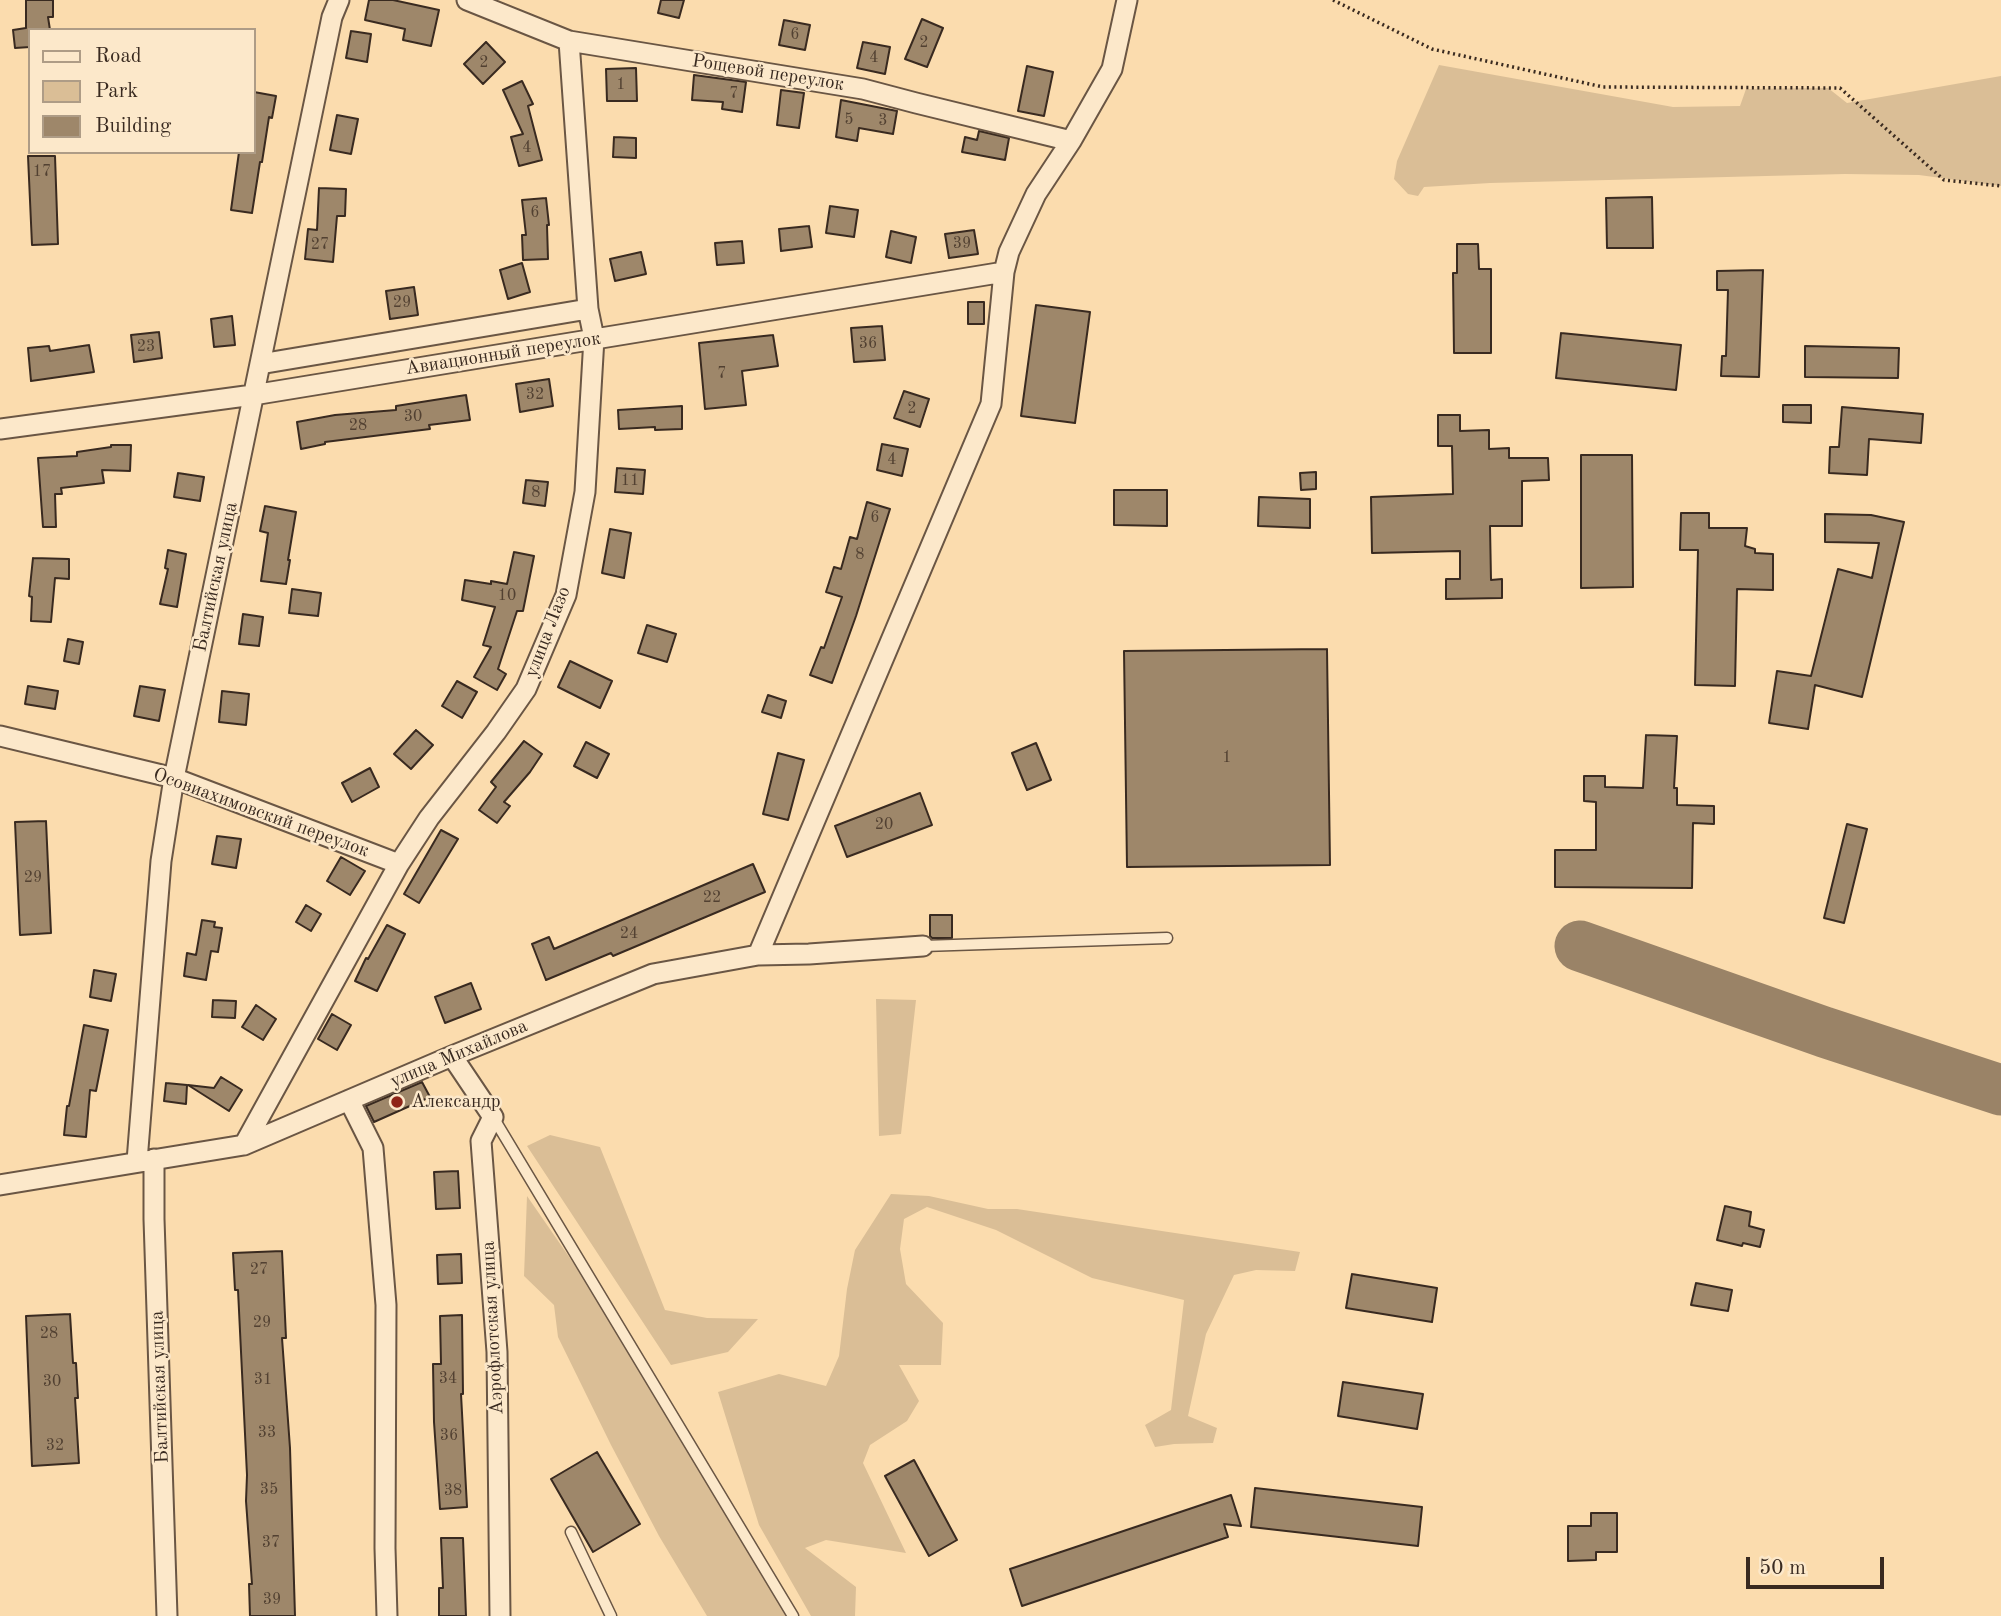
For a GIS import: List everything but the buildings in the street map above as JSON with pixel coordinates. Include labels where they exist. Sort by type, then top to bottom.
[{"type":"street","name":"Балтийская улица","points":[[167,1616],[154,1219],[145,1160],[161,862],[174,778],[253,395],[332,17],[339,0]]},
{"type":"street","name":"Рощевой переулок","points":[[467,0],[569,41],[863,89],[1071,141]]},
{"type":"street","points":[[758,955],[991,404],[1004,272],[1009,252],[1036,194],[1071,141],[1112,69],[1127,0]]},
{"type":"street","name":"улица Лазо","points":[[244,1145],[399,864],[429,818],[526,689],[566,595],[584,492],[594,338],[588,309],[569,41]]},
{"type":"street","name":"Авиационный переулок","points":[[0,429],[253,395],[1004,272]]},
{"type":"street","name":"Авиационный переулок","points":[[260,363],[588,309]]},
{"type":"street","name":"Осовиахимовский переулок","points":[[0,736],[174,778],[399,864]]},
{"type":"street","name":"улица Михайлова","points":[[0,1185],[244,1145],[452,1056],[653,975],[758,955],[923,946]]},
{"type":"street","points":[[452,1056],[493,1117]]},
{"type":"street","points":[[349,1100],[373,1148],[386,1305],[387,1616]]},
{"type":"street","name":"Аэрофлотская улица","points":[[493,1117],[481,1141],[497,1352],[500,1616]]},
{"type":"lane","points":[[923,946],[1167,938]]},
{"type":"lane","points":[[493,1117],[793,1616]]},
{"type":"lane","points":[[571,1532],[611,1616]]},
{"type":"path","points":[[1333,0],[1432,49],[1603,87],[1840,88],[1944,180],[2001,186]]},
{"type":"green space","points":[[1439,65],[1673,107],[1740,106],[1746,89],[1828,88],[1847,103],[2001,76],[2001,186],[1919,175],[1845,174],[1490,183],[1424,187],[1418,196],[1408,194],[1394,179],[1397,161]]},
{"type":"green space","points":[[876,999],[916,1000],[901,1134],[879,1136]]},
{"type":"green space","points":[[550,1135],[600,1147],[665,1310],[707,1318],[758,1319],[728,1352],[671,1365],[527,1146]]},
{"type":"green space","points":[[891,1194],[929,1196],[988,1209],[1017,1209],[1300,1252],[1295,1271],[1256,1270],[1234,1275],[1206,1334],[1188,1416],[1217,1428],[1213,1443],[1155,1447],[1145,1425],[1171,1410],[1184,1300],[1092,1278],[996,1230],[927,1207],[904,1219],[900,1249],[906,1284],[943,1323],[941,1365],[899,1365],[919,1401],[907,1421],[870,1445],[863,1463],[906,1553],[826,1540],[805,1548],[856,1587],[855,1616],[811,1616],[759,1525],[718,1392],[779,1374],[826,1386],[839,1356],[855,1250]]},
{"type":"green space","points":[[527,1196],[675,1410],[787,1616],[707,1616],[659,1536],[611,1445],[558,1337],[554,1305],[524,1276]]},
{"type":"taxiway","points":[[1580,946],[1824,1032],[2001,1090]]},
{"type":"place","name":"Александр","points":[[397,1102]]}]
